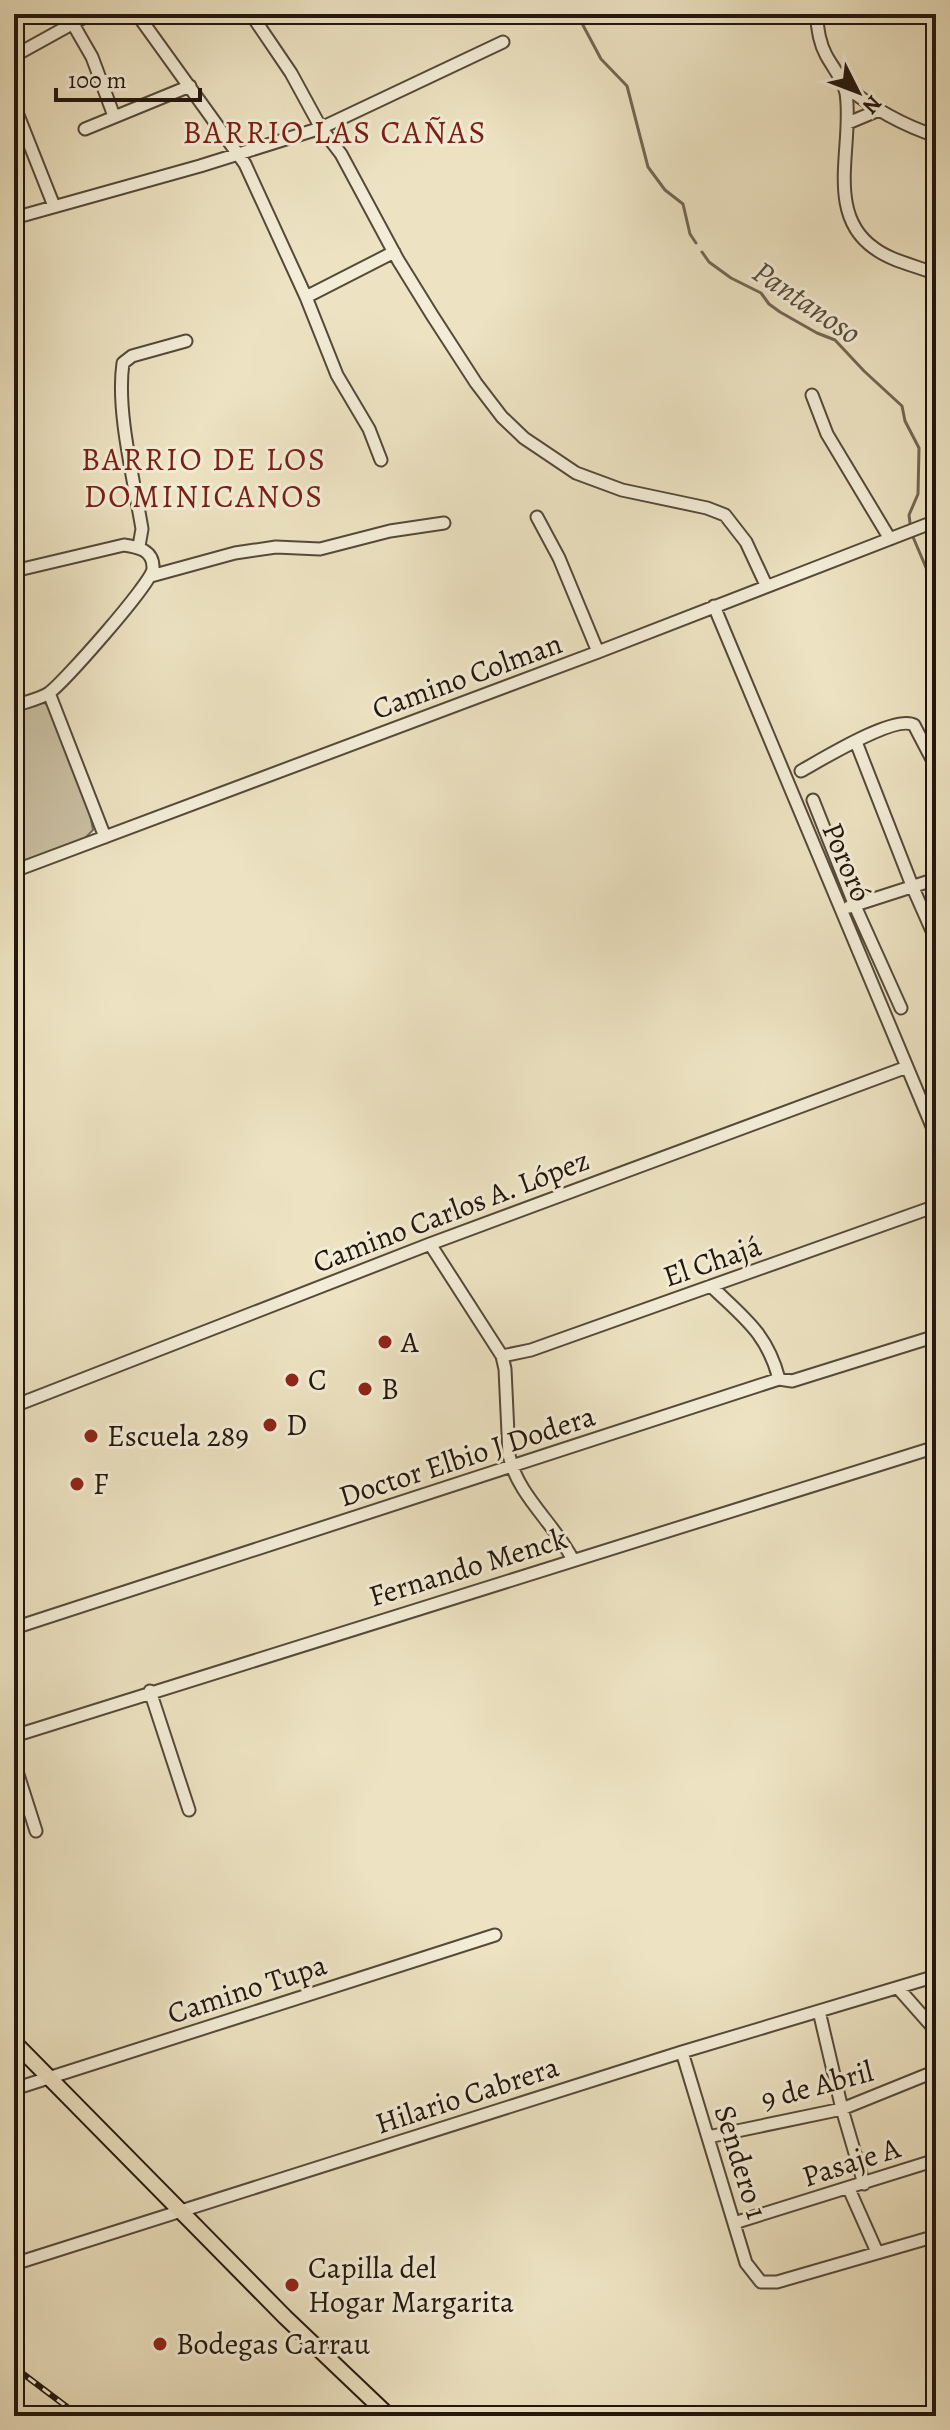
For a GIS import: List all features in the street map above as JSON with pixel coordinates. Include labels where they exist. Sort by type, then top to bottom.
[{"type":"main road","points":[[14,2042],[285,2317],[389,2416]]},
{"type":"street","points":[[14,56],[90,14]]},
{"type":"street","points":[[136,14],[239,153],[306,297],[347,395],[369,429],[381,460]]},
{"type":"street","points":[[251,14],[291,73],[321,128],[341,154],[394,252],[476,383],[513,427],[576,473],[610,487],[707,508],[725,515],[746,542],[766,585]]},
{"type":"street","points":[[816,14],[818,35],[844,85],[848,123],[844,196],[849,220],[876,250],[936,274]]},
{"type":"street","points":[[73,24],[92,57],[114,116]]},
{"type":"street","points":[[14,218],[321,128],[503,42]]},
{"type":"street","points":[[844,85],[904,124],[936,136]]},
{"type":"street","points":[[85,129],[190,86]]},
{"type":"street","points":[[14,105],[54,206]]},
{"type":"street","points":[[848,123],[879,110]]},
{"type":"street","points":[[306,297],[394,252]]},
{"type":"street","points":[[139,546],[142,529],[123,408],[123,363],[132,356],[186,341]]},
{"type":"street","points":[[812,395],[827,434],[890,539]]},
{"type":"street","points":[[537,517],[559,558],[598,652]]},
{"type":"street","name":"Camino Colman","points":[[14,871],[598,652],[936,521]]},
{"type":"street","points":[[151,576],[235,553],[276,547],[320,549],[390,531],[444,523]]},
{"type":"street","points":[[14,571],[124,545],[139,546],[151,558],[153,565],[151,576],[131,604],[49,693],[14,706]]},
{"type":"street","name":"Pororó","points":[[714,606],[936,1136]]},
{"type":"street","points":[[49,693],[105,837]]},
{"type":"street","points":[[801,771],[884,728],[909,721],[936,767]]},
{"type":"street","points":[[856,742],[936,940]]},
{"type":"street","points":[[813,800],[855,906],[901,1008]]},
{"type":"street","points":[[841,909],[936,879]]},
{"type":"street","name":"Camino Carlos A. López","points":[[14,1406],[430,1244],[907,1067]]},
{"type":"street","name":"El Chajá","points":[[502,1356],[531,1350],[936,1206]]},
{"type":"street","points":[[430,1244],[502,1356],[512,1466],[522,1486],[573,1560]]},
{"type":"street","points":[[711,1286],[756,1330],[768,1347],[779,1379]]},
{"type":"street","name":"Doctor Elbio J Dodera","points":[[14,1628],[779,1379],[792,1381],[936,1336]]},
{"type":"street","name":"Fernando Menck","points":[[14,1736],[936,1447]]},
{"type":"street","points":[[150,1691],[189,1810]]},
{"type":"street","points":[[14,1762],[36,1831]]},
{"type":"street","name":"Camino Tupa","points":[[14,2089],[495,1935]]},
{"type":"street","name":"Hilario Cabrera","points":[[14,2264],[682,2052],[936,1976]]},
{"type":"street","points":[[898,1988],[936,2031]]},
{"type":"street","points":[[819,2011],[842,2109],[864,2184]]},
{"type":"street","name":"Sendero 1","points":[[682,2052],[746,2263],[761,2282],[777,2282],[877,2252]]},
{"type":"street","name":"9 de Abril","points":[[708,2137],[842,2109],[936,2071]]},
{"type":"street","name":"Pasaje A","points":[[734,2223],[936,2160]]},
{"type":"street","points":[[849,2189],[877,2252],[936,2236]]},
{"type":"shaded area","points":[[42,701],[53,710],[93,830],[84,839],[14,866],[14,711]]},
{"type":"waterway","name":"Pantanoso","points":[[577,14],[601,59],[627,86],[648,167],[665,190],[683,204],[690,234],[696,243]]},
{"type":"waterway","name":"Pantanoso","points":[[702,252],[709,262],[731,278],[761,293],[780,312],[835,340],[902,406],[905,421],[919,448],[918,494],[909,515],[910,523]]},
{"type":"waterway","points":[[913,537],[936,591]]},
{"type":"railway","points":[[14,2367],[79,2416]]},
{"type":"place","name":"A","points":[[385,1342]]},
{"type":"place","name":"C","points":[[292,1380]]},
{"type":"place","name":"B","points":[[365,1389]]},
{"type":"place","name":"D","points":[[270,1425]]},
{"type":"place","name":"Escuela 289","points":[[91,1436]]},
{"type":"place","name":"F","points":[[77,1484]]},
{"type":"place","name":"Capilla del Hogar Margarita","points":[[292,2285]]},
{"type":"place","name":"Bodegas Carrau","points":[[160,2344]]},
{"type":"district","name":"BARRIO LAS CAÑAS","points":[[335,132]]},
{"type":"district","name":"BARRIO DE LOS DOMINICANOS","points":[[204,478]]}]
